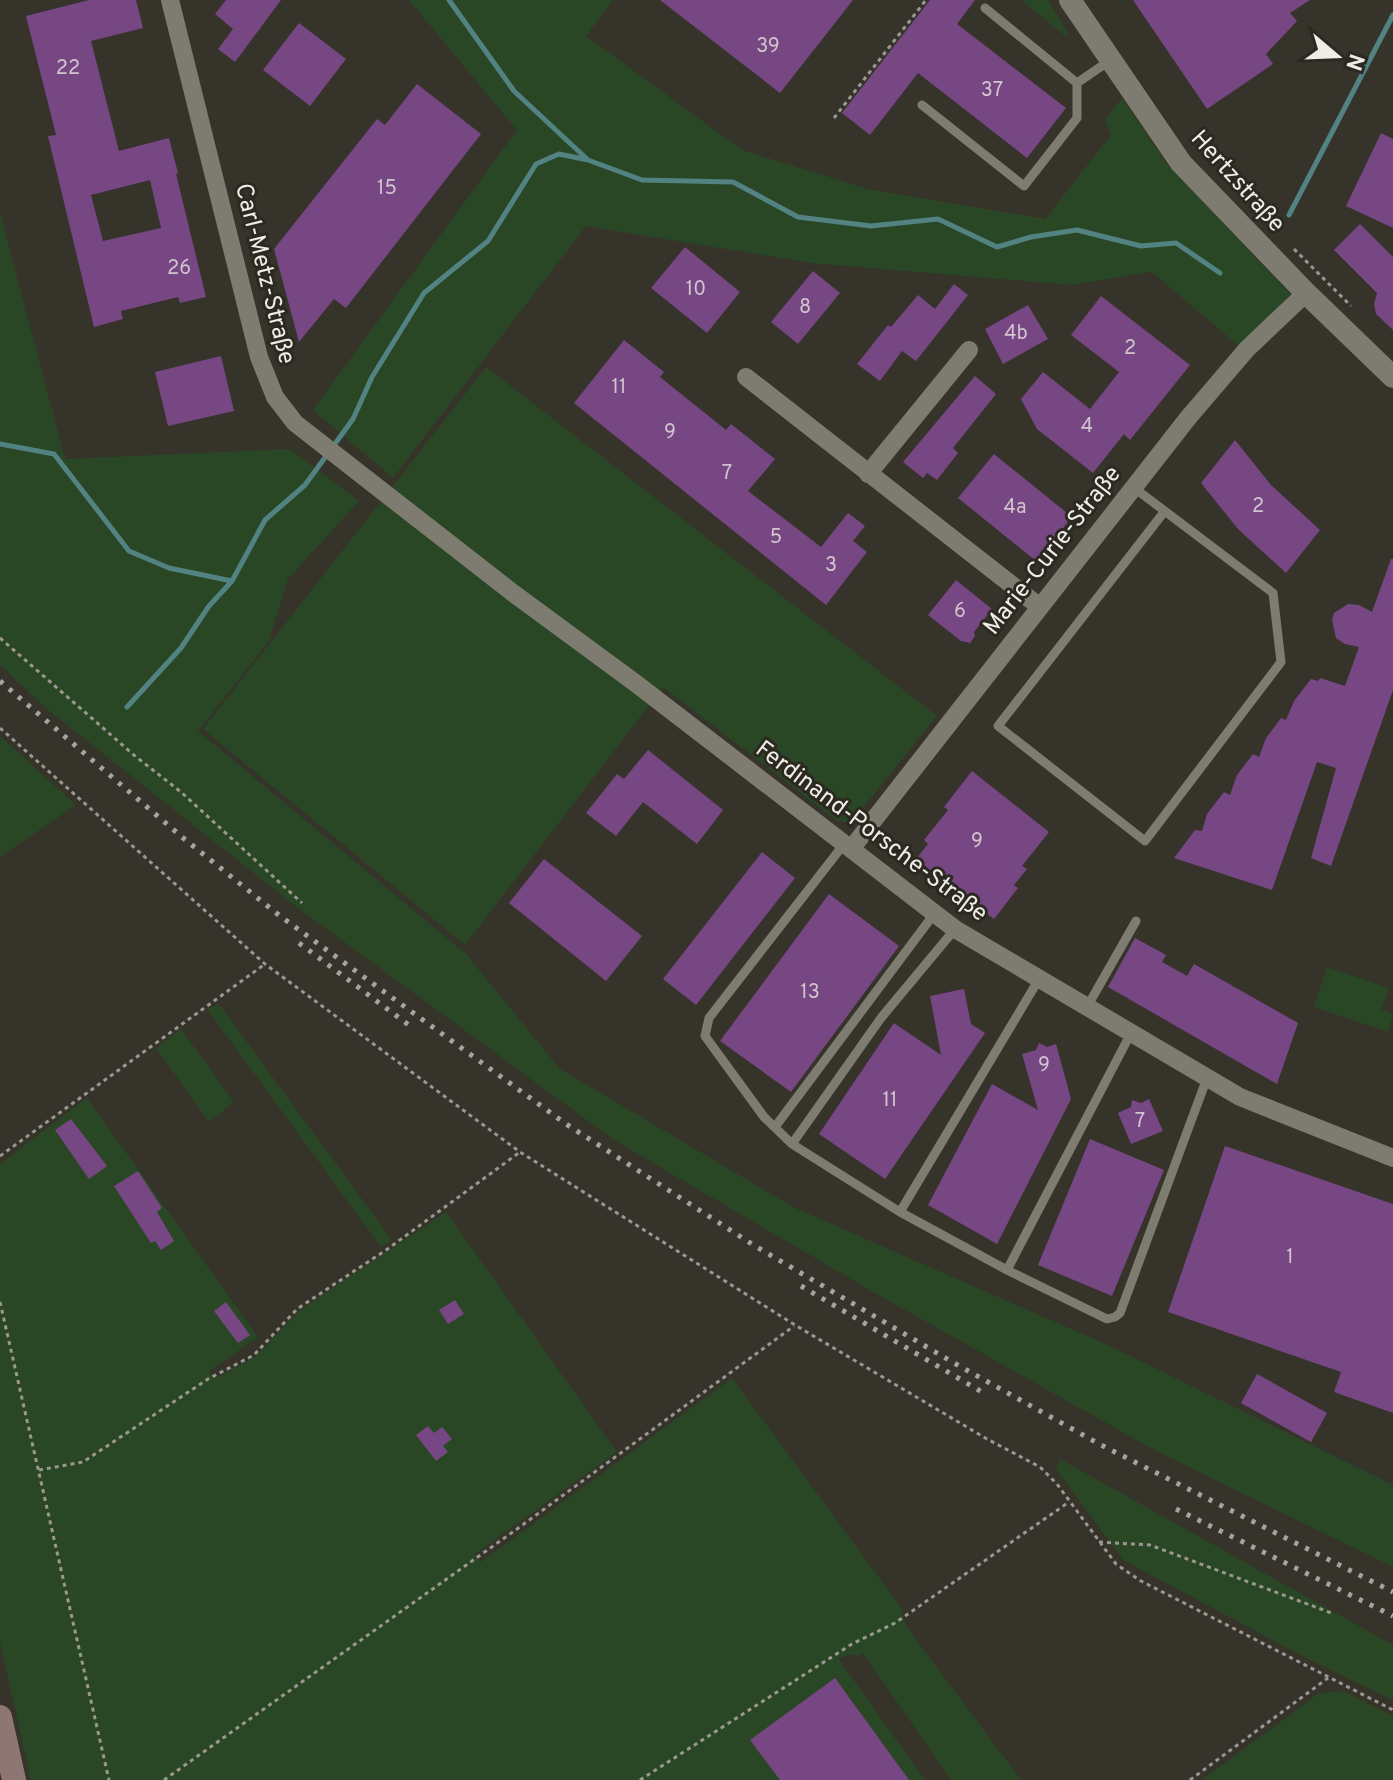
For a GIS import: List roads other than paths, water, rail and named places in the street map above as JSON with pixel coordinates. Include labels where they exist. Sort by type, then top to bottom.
[{"type":"main road","points":[[0,1717],[14,1780]]},
{"type":"street","name":"Carl-Metz-Straße","points":[[170,0],[259,357],[267,381],[284,411],[317,441],[513,593]]},
{"type":"street","name":"Hertzstraße","points":[[1070,0],[1181,163],[1306,293],[1393,377]]},
{"type":"street","name":"Marie-Curie-Straße","points":[[848,846],[1188,418],[1247,349],[1306,293]]},
{"type":"street","points":[[868,474],[969,350]]},
{"type":"street","points":[[746,377],[1040,607]]},
{"type":"street","name":"Ferdinand-Porsche-Straße","points":[[513,593],[955,929],[1240,1097],[1393,1158]]},
{"type":"lane","points":[[985,8],[1077,83]]},
{"type":"lane","points":[[1077,83],[1110,60]]},
{"type":"lane","points":[[922,105],[1024,186],[1077,118],[1077,83]]},
{"type":"lane","points":[[1133,487],[1273,593],[1281,662],[1145,841],[998,726],[1164,512]]},
{"type":"lane","points":[[848,846],[709,1018],[705,1027],[705,1036],[764,1117],[792,1144],[900,1212],[1107,1319],[1120,1313],[1207,1077]]},
{"type":"lane","points":[[775,1127],[934,914]]},
{"type":"lane","points":[[1087,1007],[1136,921]]},
{"type":"lane","points":[[792,1144],[881,1018],[955,929]]},
{"type":"lane","points":[[900,1212],[1040,979]]},
{"type":"lane","points":[[1007,1270],[1131,1033]]},
{"type":"waterway","points":[[449,0],[514,91],[588,160]]},
{"type":"waterway","points":[[1289,215],[1393,15]]},
{"type":"waterway","points":[[127,707],[181,648],[209,606],[232,581],[265,520],[305,485],[353,419],[372,377],[424,293],[488,241],[536,164],[559,154],[588,160],[642,180],[733,182],[798,217],[871,226],[938,219],[997,247],[1031,237],[1077,230],[1141,246],[1176,243],[1220,273]]},
{"type":"waterway","points":[[0,444],[54,454],[129,551],[169,568],[232,581]]},
{"type":"railway","points":[[0,681],[182,837],[280,916],[566,1124],[755,1246],[954,1363],[1101,1445],[1393,1592]]},
{"type":"railway","points":[[299,943],[414,1029]]},
{"type":"railway","points":[[801,1286],[987,1395]]},
{"type":"railway","points":[[1176,1509],[1393,1616]]}]
